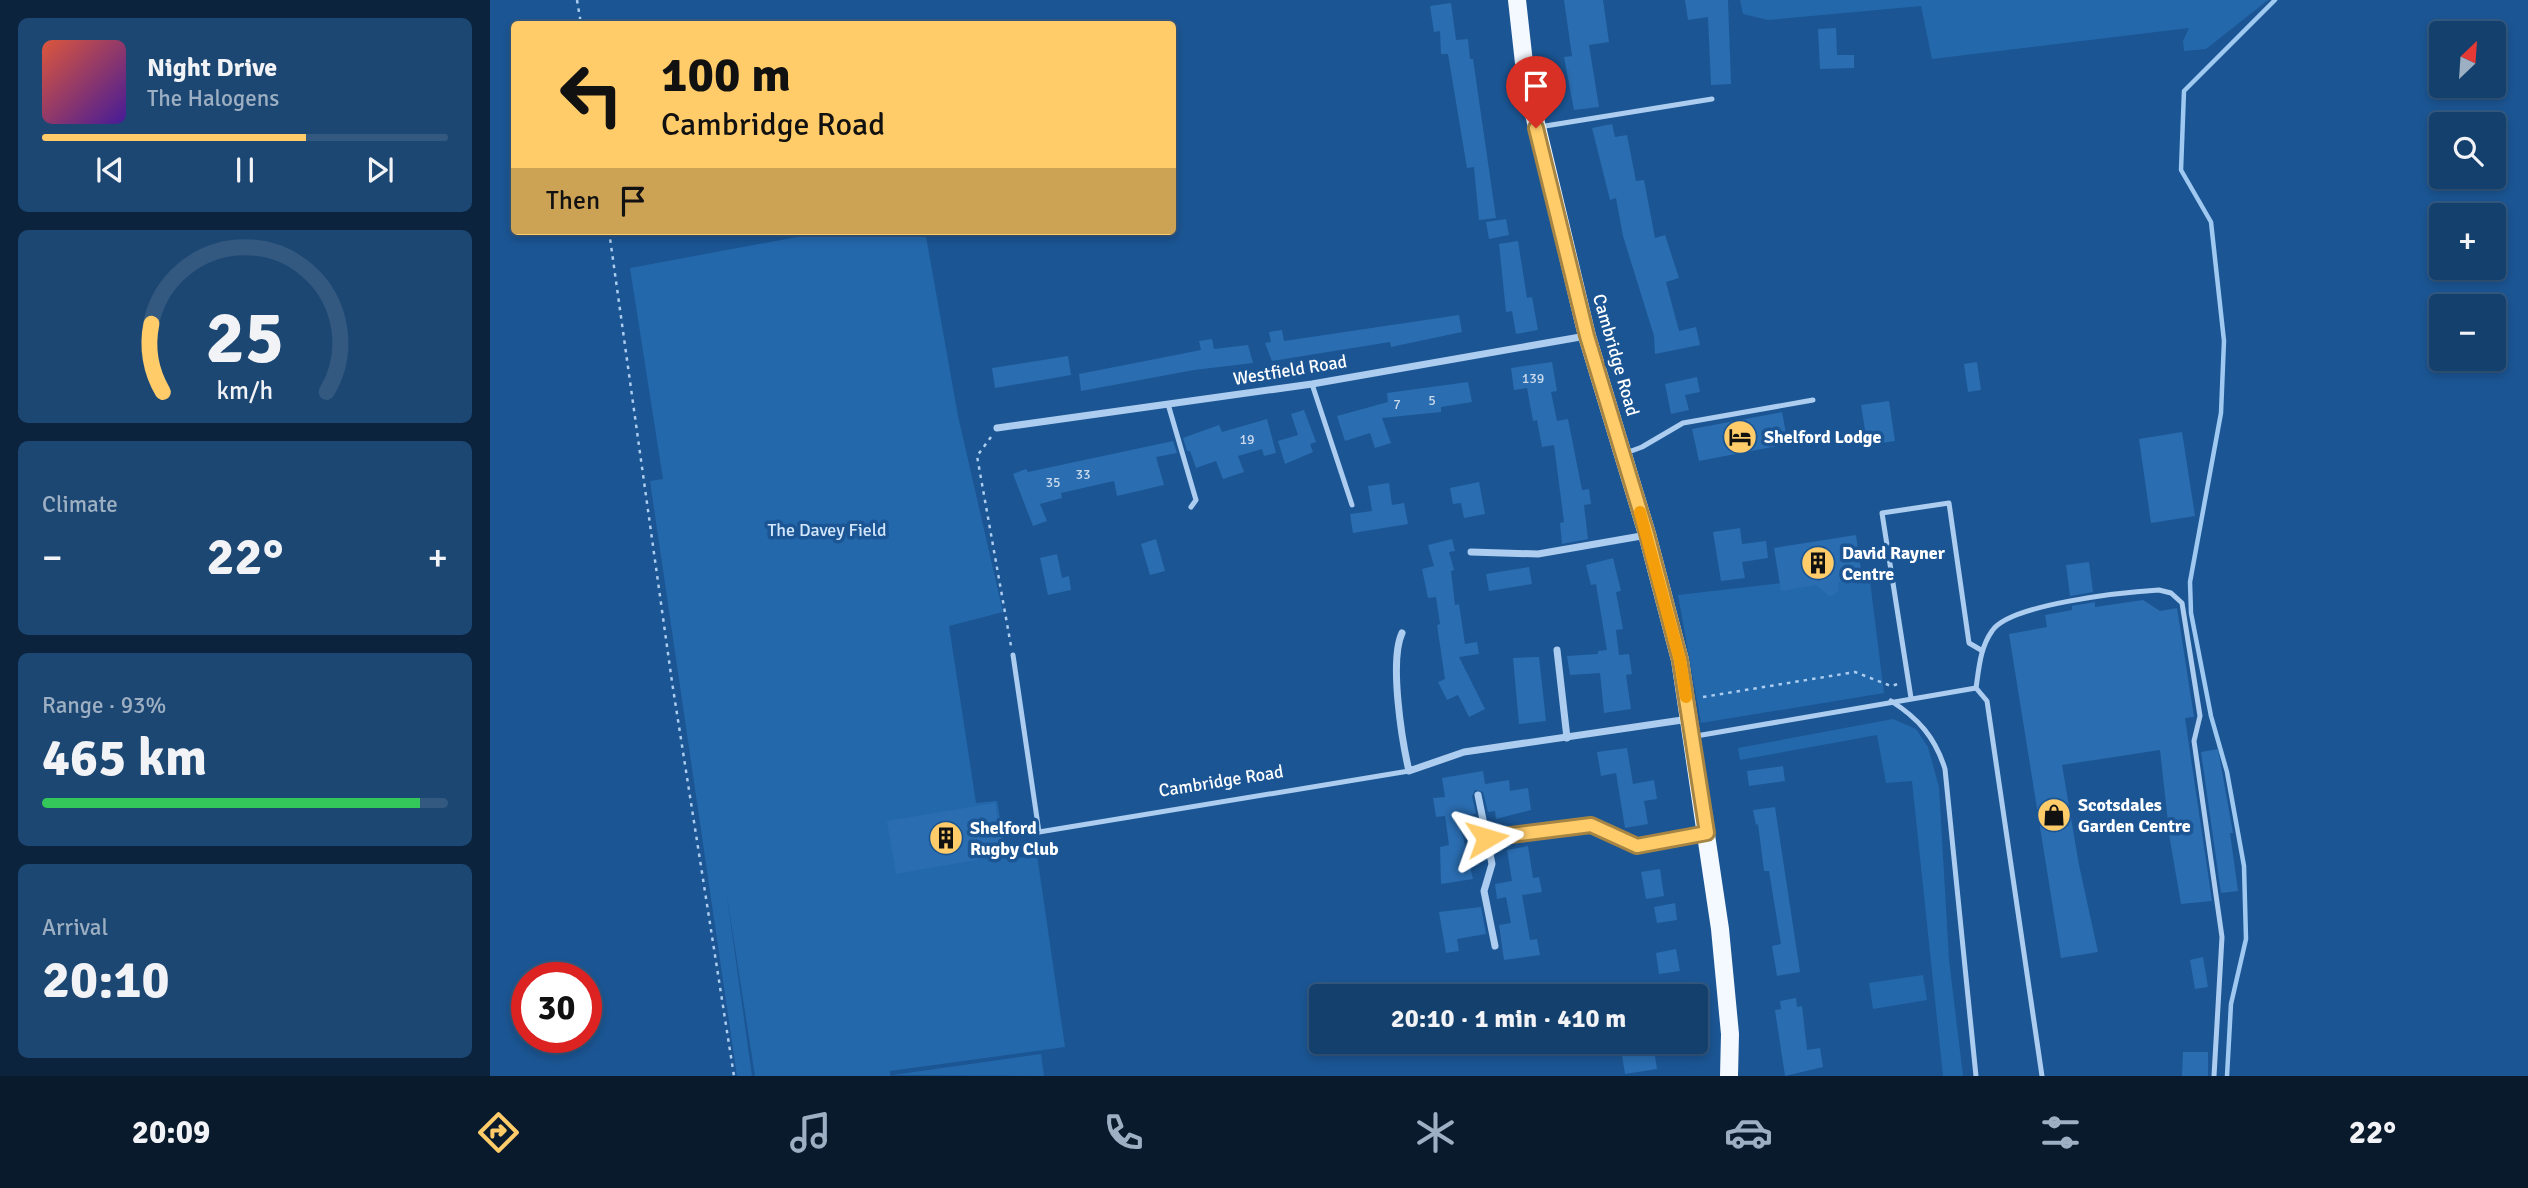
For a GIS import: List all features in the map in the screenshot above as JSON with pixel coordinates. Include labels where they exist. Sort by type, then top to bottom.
[{"type":"main road","name":"Cambridge Road","points":[[1517,0],[1526,81],[1587,336],[1647,534],[1680,660],[1720,929],[1730,1034],[1729,1076]]},
{"type":"street","name":"Westfield Road","points":[[997,428],[1312,384],[1587,336]]},
{"type":"street","points":[[1471,552],[1538,554],[1647,534]]},
{"type":"street","points":[[1402,633],[1397,659],[1400,723],[1409,771]]},
{"type":"street","points":[[1557,650],[1567,738]]},
{"type":"street","name":"Cambridge Road","points":[[1409,771],[1464,752],[1567,738],[1691,727]]},
{"type":"street","points":[[1478,795],[1492,864],[1484,891],[1495,946]]},
{"type":"street","points":[[1487,838],[1591,825],[1637,846],[1707,833]]},
{"type":"lane","points":[[1536,128],[1713,99]]},
{"type":"lane","points":[[1312,384],[1352,505]]},
{"type":"lane","points":[[1623,454],[1642,447],[1683,423],[1813,400]]},
{"type":"lane","points":[[1168,404],[1196,500],[1191,507]]},
{"type":"lane","points":[[1911,698],[1882,513],[1949,503],[1969,643],[1981,650]]},
{"type":"lane","points":[[2042,1076],[1987,701],[1976,688],[1981,650],[1993,628],[2009,616],[2034,608],[2159,590],[2171,593],[2182,603],[2200,716],[2194,741],[2222,937],[2214,1076]]},
{"type":"lane","name":"Cambridge Road","points":[[1013,655],[1039,832],[1409,771]]},
{"type":"lane","points":[[1691,727],[1976,688]]},
{"type":"lane","points":[[1891,701],[1915,716],[1938,749],[1945,769],[1976,1076]]},
{"type":"path","points":[[577,0],[580,21]]},
{"type":"path","points":[[610,235],[672,682],[734,1076]]},
{"type":"path","points":[[997,428],[977,456],[1013,655]]},
{"type":"path","points":[[1686,700],[1855,672],[1891,685],[1908,683]]},
{"type":"green space","points":[[1740,0],[2268,0],[2206,49],[2184,51],[2183,41],[2189,28],[1932,59],[1921,6],[1768,20],[1743,14]]},
{"type":"green space","name":"The Davey Field","points":[[807,235],[926,235],[958,416],[1003,612],[949,626],[976,803],[997,801],[1007,860],[1037,855],[1065,1047],[890,1071],[890,1076],[755,1076],[726,890],[752,1076],[737,1076],[650,481],[663,479],[630,268]]},
{"type":"green space","points":[[1869,573],[1884,693],[1701,723],[1678,595]]},
{"type":"green space","points":[[1893,719],[1916,729],[1928,747],[1939,787],[1949,960],[1963,1076],[1943,1076],[1912,781],[1886,783],[1877,735],[1740,760],[1738,748]]},
{"type":"green space","points":[[1923,975],[1927,1000],[1873,1009],[1869,983]]},
{"type":"green space","points":[[1041,1054],[1044,1076],[893,1075]]},
{"type":"building","points":[[1564,0],[1603,0],[1609,42],[1589,45],[1599,107],[1574,110],[1564,57],[1572,56]]},
{"type":"building","points":[[1685,0],[1728,0],[1731,84],[1711,85],[1708,17],[1688,20]]},
{"type":"building","points":[[1451,3],[1456,40],[1468,39],[1470,59],[1473,59],[1496,218],[1479,220],[1474,167],[1467,168],[1448,54],[1441,54],[1440,31],[1434,32],[1430,6]]},
{"type":"building","points":[[1836,28],[1837,55],[1854,55],[1854,68],[1820,69],[1818,29]]},
{"type":"building","points":[[1612,124],[1615,137],[1627,135],[1636,181],[1644,180],[1655,238],[1665,235],[1679,278],[1666,282],[1679,331],[1696,327],[1700,345],[1655,354],[1654,336],[1623,236],[1616,198],[1610,200],[1592,128]]},
{"type":"building","points":[[1506,219],[1509,235],[1489,239],[1486,222]]},
{"type":"building","points":[[1518,241],[1527,298],[1532,297],[1538,330],[1516,334],[1512,311],[1506,312],[1499,244]]},
{"type":"building","points":[[1459,315],[1462,332],[1391,347],[1390,342],[1272,361],[1265,343],[1271,342],[1269,332],[1282,330],[1284,341]]},
{"type":"building","points":[[1212,339],[1214,349],[1248,345],[1253,363],[1194,370],[1081,391],[1079,374],[1201,350],[1199,341]]},
{"type":"building","points":[[1068,356],[1071,375],[995,388],[992,368]]},
{"type":"building","points":[[1552,362],[1557,391],[1551,392],[1557,421],[1568,419],[1582,490],[1589,489],[1591,504],[1584,505],[1588,539],[1562,544],[1560,523],[1564,522],[1554,445],[1542,447],[1537,420],[1533,421],[1527,388],[1514,390],[1511,368]]},
{"type":"building","points":[[1977,362],[1981,390],[1968,392],[1964,364]]},
{"type":"building","points":[[1697,377],[1700,392],[1685,395],[1689,410],[1671,414],[1665,384]]},
{"type":"building","points":[[1468,382],[1472,402],[1441,407],[1441,412],[1382,418],[1391,443],[1375,448],[1370,433],[1345,441],[1337,416],[1388,402],[1387,393]]},
{"type":"building","points":[[1889,401],[1895,441],[1882,443],[1881,433],[1866,436],[1861,405]]},
{"type":"building","points":[[1304,410],[1316,442],[1310,444],[1313,452],[1285,464],[1278,441],[1298,435],[1291,414]]},
{"type":"building","name":"Shelford Lodge","points":[[1782,412],[1788,444],[1699,461],[1692,429]]},
{"type":"building","points":[[1267,419],[1276,453],[1264,456],[1262,449],[1238,456],[1244,472],[1223,479],[1216,461],[1196,468],[1183,438],[1219,425],[1222,432]]},
{"type":"building","points":[[2182,432],[2195,516],[2151,523],[2139,439]]},
{"type":"building","points":[[1173,441],[1177,453],[1156,457],[1164,485],[1117,496],[1114,481],[1061,493],[1062,498],[1040,504],[1047,521],[1033,526],[1013,474],[1026,469],[1028,472]]},
{"type":"building","points":[[1479,482],[1485,514],[1464,518],[1461,503],[1453,504],[1450,488]]},
{"type":"building","points":[[1389,483],[1392,505],[1404,503],[1408,524],[1353,533],[1350,514],[1372,511],[1368,486]]},
{"type":"building","points":[[1740,528],[1742,544],[1766,541],[1768,558],[1742,562],[1745,578],[1721,581],[1713,532]]},
{"type":"building","name":"David Rayner Centre","points":[[1856,535],[1862,577],[1838,582],[1839,590],[1829,596],[1816,585],[1781,591],[1774,548]]},
{"type":"building","points":[[1156,539],[1165,571],[1150,575],[1141,544]]},
{"type":"building","points":[[1452,539],[1455,551],[1449,552],[1454,570],[1451,571],[1455,605],[1459,604],[1465,644],[1477,642],[1479,654],[1459,657],[1485,709],[1469,717],[1458,695],[1447,700],[1438,682],[1445,679],[1437,625],[1440,624],[1436,597],[1428,598],[1422,569],[1434,566],[1428,545]]},
{"type":"building","points":[[1057,554],[1062,578],[1069,576],[1071,590],[1048,595],[1040,558]]},
{"type":"building","points":[[1613,558],[1621,591],[1616,592],[1623,629],[1616,630],[1619,655],[1629,654],[1632,674],[1626,675],[1631,709],[1604,713],[1600,673],[1570,675],[1567,656],[1598,654],[1598,651],[1607,650],[1596,584],[1591,585],[1586,565]]},
{"type":"building","points":[[2089,562],[2093,592],[2070,596],[2066,565]]},
{"type":"building","points":[[1529,567],[1532,584],[1489,591],[1486,574]]},
{"type":"building","name":"Scotsdales Garden Centre","points":[[2143,600],[2160,611],[2177,608],[2194,717],[2185,718],[2212,901],[2181,904],[2170,840],[2160,750],[2062,765],[2079,865],[2098,952],[2061,958],[2009,634],[2047,627],[2045,615],[2072,610],[2072,606],[2095,602],[2095,607]]},
{"type":"building","points":[[1539,657],[1546,721],[1519,724],[1513,658]]},
{"type":"building","points":[[1627,748],[1633,784],[1654,780],[1657,799],[1644,801],[1648,824],[1625,828],[1616,773],[1601,776],[1597,752]]},
{"type":"building","points":[[2218,749],[2233,833],[2230,833],[2238,891],[2221,893],[2201,752]]},
{"type":"building","points":[[1783,766],[1785,781],[1749,786],[1747,771]]},
{"type":"building","points":[[1483,771],[1485,784],[1509,780],[1510,791],[1528,788],[1531,810],[1496,819],[1495,811],[1488,812],[1483,792],[1475,790],[1472,796],[1476,814],[1458,816],[1473,879],[1441,884],[1440,847],[1449,845],[1445,816],[1436,817],[1433,798],[1445,797],[1442,778]]},
{"type":"building","name":"Shelford Rugby Club","points":[[995,803],[1004,855],[896,874],[887,821]]},
{"type":"building","points":[[1775,807],[1800,972],[1777,976],[1772,946],[1781,944],[1769,871],[1764,871],[1758,824],[1756,825],[1753,810]]},
{"type":"building","points":[[1528,846],[1533,878],[1539,877],[1542,892],[1522,895],[1530,940],[1537,939],[1540,955],[1504,960],[1499,925],[1511,923],[1506,897],[1497,899],[1495,884],[1512,881],[1507,850]]},
{"type":"building","points":[[1660,869],[1664,896],[1646,899],[1641,872]]},
{"type":"building","points":[[1675,903],[1677,920],[1657,923],[1654,907]]},
{"type":"building","points":[[1481,907],[1486,934],[1457,939],[1459,951],[1446,953],[1439,912]]},
{"type":"building","points":[[1676,949],[1680,971],[1659,974],[1656,953]]},
{"type":"building","points":[[2203,957],[2208,987],[2195,989],[2190,960]]},
{"type":"building","points":[[1796,998],[1797,1007],[1802,1006],[1807,1050],[1820,1048],[1823,1067],[1785,1076],[1775,1010],[1781,1009],[1780,1001]]},
{"type":"building","points":[[2183,1052],[2208,1052],[2208,1076],[2182,1076]]},
{"type":"building","points":[[1622,1054],[1655,1054],[1657,1069],[1625,1074]]},
{"type":"waterway","points":[[2227,1076],[2231,1004],[2246,939],[2244,866],[2227,772],[2211,716],[2191,613],[2190,582],[2221,413],[2224,341],[2211,222],[2181,170],[2184,91],[2275,0]]},
{"type":"slow traffic","points":[[1640,512],[1680,660],[1686,697]]},
{"type":"place","name":"Shelford Lodge","points":[[1740,437]]},
{"type":"place","name":"David Rayner Centre","points":[[1818,563]]},
{"type":"place","name":"Scotsdales Garden Centre","points":[[2054,815]]},
{"type":"place","name":"Shelford Rugby Club","points":[[946,838]]},
{"type":"route","points":[[1487,838],[1591,825],[1637,846],[1707,833],[1680,660],[1647,534],[1587,336],[1536,128]]}]
